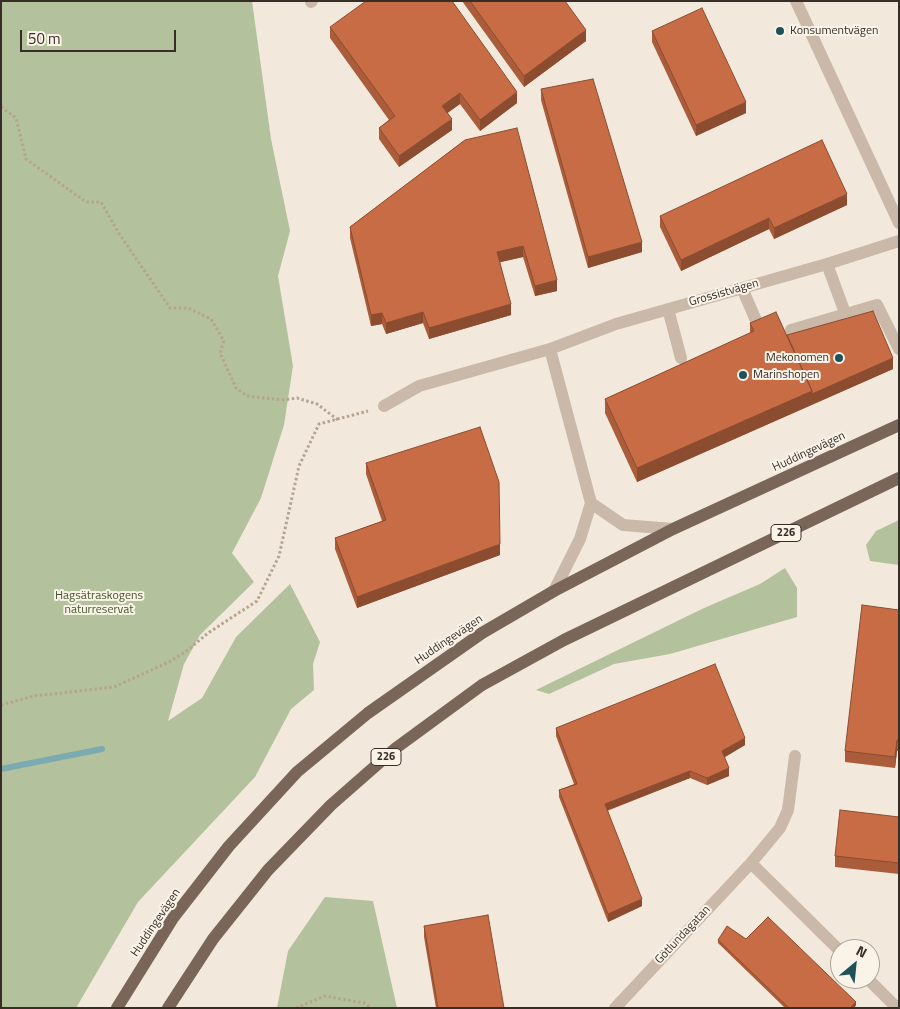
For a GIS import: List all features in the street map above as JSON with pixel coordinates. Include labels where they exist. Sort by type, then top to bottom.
[{"type":"main road","name":"Huddingevägen","points":[[117,1008],[173,918],[223,853],[298,772],[368,713],[482,633],[554,591],[673,529],[899,425]]},
{"type":"main road","name":"226","points":[[168,1008],[213,939],[268,870],[324,812],[396,748],[482,685],[564,640],[899,478]]},
{"type":"street","points":[[796,1],[898,220]]},
{"type":"street","name":"Grossistvägen","points":[[384,406],[419,386],[484,366],[550,349],[616,324],[827,264],[899,241]]},
{"type":"street","points":[[827,264],[851,328]]},
{"type":"street","points":[[742,288],[761,332]]},
{"type":"street","points":[[791,330],[877,305],[899,349]]},
{"type":"street","points":[[668,309],[681,358]]},
{"type":"street","points":[[550,349],[591,503],[580,539],[554,591]]},
{"type":"street","points":[[591,503],[624,525],[673,529]]},
{"type":"street","name":"Götlundagatan","points":[[615,1008],[751,863],[780,828],[788,810],[796,756]]},
{"type":"street","points":[[751,863],[830,941]]},
{"type":"street","points":[[878,989],[897,1008]]},
{"type":"path","points":[[1,107],[16,118],[26,159],[86,202],[101,202],[118,232],[170,308],[188,308],[211,319],[224,342],[220,353],[236,388],[247,396],[283,400],[297,398],[316,404],[338,420]]},
{"type":"path","points":[[1,705],[34,696],[114,687],[169,662],[257,600],[278,556],[298,466],[319,424],[384,406]]},
{"type":"path","points":[[296,1008],[326,996],[364,1003],[371,1008]]},
{"type":"green space","name":"Hagsätraskogens naturreservat","points":[[1,1],[252,1],[271,139],[290,231],[278,276],[293,366],[284,425],[261,498],[232,553],[254,582],[200,635],[184,664],[168,721],[202,698],[236,637],[290,584],[320,642],[313,664],[314,690],[291,709],[255,777],[138,902],[76,1008],[1,1008]]},
{"type":"green space","points":[[899,520],[899,565],[870,561],[866,545],[876,531]]},
{"type":"green space","points":[[785,568],[797,588],[797,617],[670,654],[614,664],[549,694],[536,690],[704,608],[760,584]]},
{"type":"green space","points":[[325,897],[373,901],[397,1008],[277,1008],[288,951]]},
{"type":"building","points":[[366,1],[452,1],[517,92],[480,120],[460,93],[442,106],[452,119],[399,156],[379,128],[395,116],[330,27]]},
{"type":"building","points":[[470,1],[565,1],[586,30],[524,76]]},
{"type":"building","points":[[702,8],[746,102],[696,125],[652,31]]},
{"type":"building","points":[[593,79],[642,242],[588,257],[541,89]]},
{"type":"building","points":[[517,128],[557,280],[535,286],[523,246],[497,252],[511,304],[429,328],[423,312],[386,323],[382,313],[371,315],[350,227],[465,140]]},
{"type":"building","points":[[822,140],[847,194],[774,228],[769,218],[681,260],[660,216]]},
{"type":"building","name":"Mekonomen","points":[[873,311],[893,358],[812,394],[787,335]]},
{"type":"building","name":"Marinshopen","points":[[776,312],[812,391],[637,468],[605,399],[754,331],[750,323]]},
{"type":"building","points":[[480,427],[499,482],[500,544],[357,597],[335,538],[386,520],[366,463]]},
{"type":"building","points":[[862,605],[899,610],[899,740],[897,740],[895,757],[845,751]]},
{"type":"building","points":[[715,664],[745,738],[722,751],[729,768],[707,778],[690,771],[605,804],[642,899],[608,914],[559,790],[577,784],[556,728]]},
{"type":"building","points":[[840,810],[899,817],[899,863],[835,856]]},
{"type":"building","points":[[488,915],[504,1008],[438,1008],[424,926]]},
{"type":"building","points":[[768,917],[830,977],[830,989],[843,989],[856,1002],[850,1008],[789,1008],[718,940],[727,926],[746,939]]},
{"type":"waterway","points":[[1,769],[102,749]]},
{"type":"place","name":"Konsumentvägen","points":[[780,31]]},
{"type":"place","name":"Mekonomen","points":[[839,358]]},
{"type":"place","name":"Marinshopen","points":[[743,375]]}]
